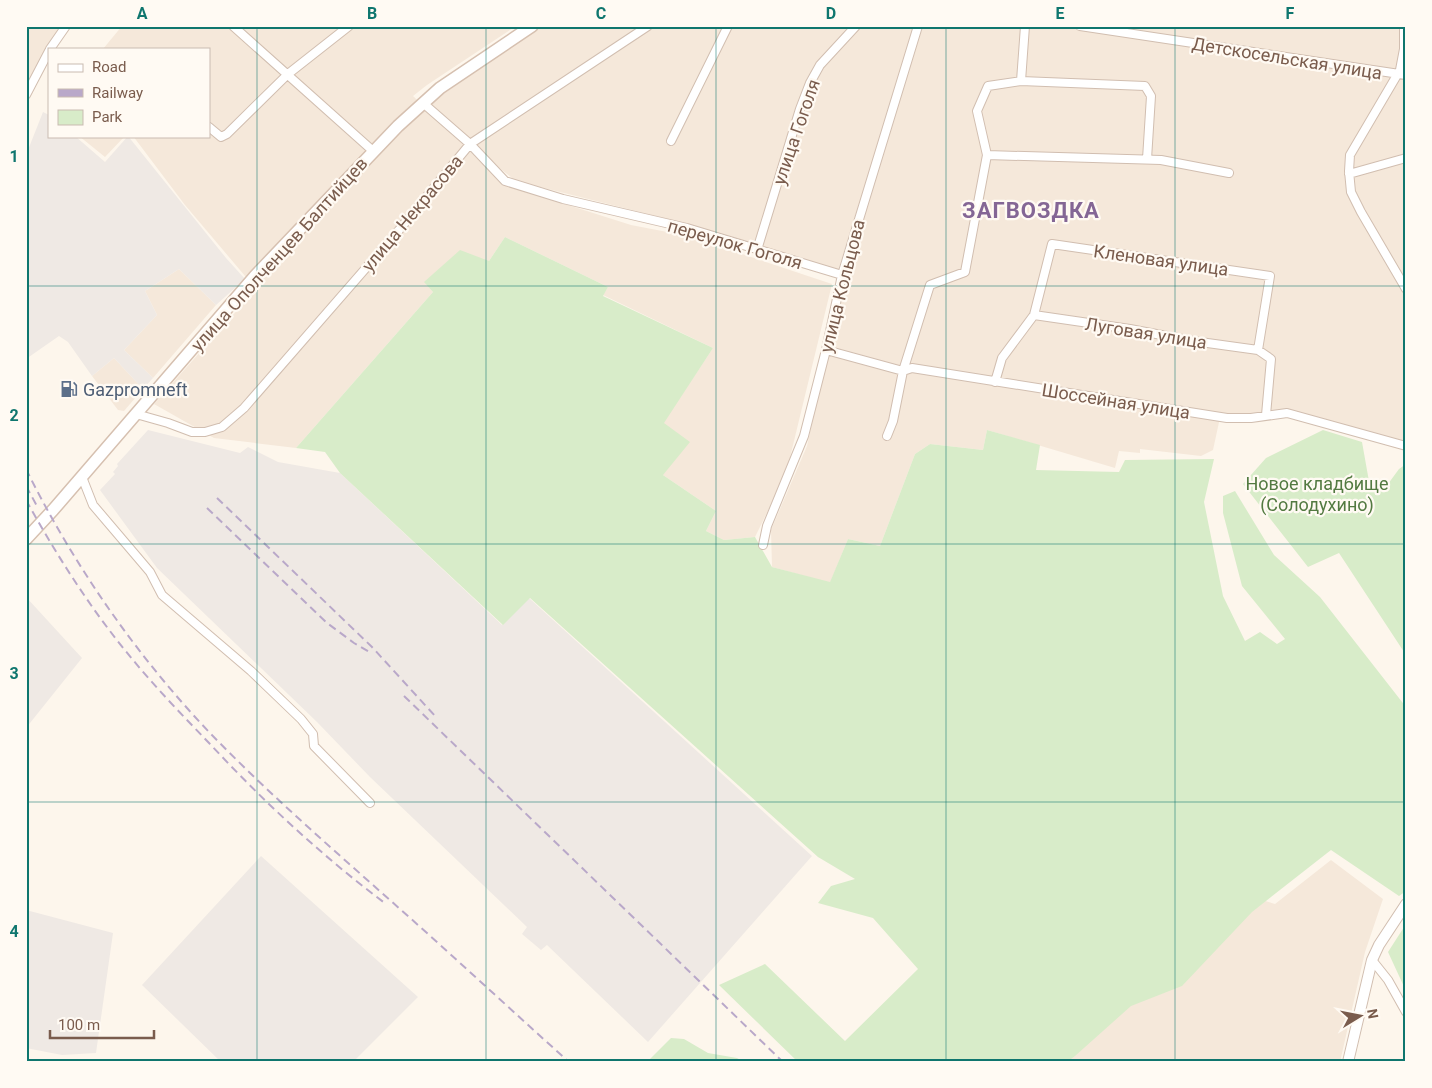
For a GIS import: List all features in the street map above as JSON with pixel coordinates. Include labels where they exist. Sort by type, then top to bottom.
[{"type":"main road","name":"улица Ополченцев Балтийцев","points":[[26,539],[82,477],[255,276],[373,151],[440,88],[532,26]]},
{"type":"street","points":[[51,48],[66,26]]},
{"type":"street","points":[[233,26],[373,151]]},
{"type":"street","points":[[210,128],[221,137],[228,134],[288,74],[349,26]]},
{"type":"street","name":"улица Некрасова","points":[[136,414],[192,432],[206,432],[222,427],[244,408],[399,230],[470,144],[648,26]]},
{"type":"street","points":[[671,140],[728,26]]},
{"type":"street","name":"улица Гоголя","points":[[758,250],[800,109],[810,83],[820,65],[856,26]]},
{"type":"street","name":"улица Кольцова","points":[[763,545],[767,526],[804,436],[826,350],[842,275],[918,26]]},
{"type":"street","points":[[1021,81],[1024,26]]},
{"type":"street","name":"Детскосельская улица","points":[[1080,26],[1402,75]]},
{"type":"street","points":[[1404,26],[1404,49],[1400,70],[1402,75],[1350,155],[1349,174],[1351,192],[1406,289]]},
{"type":"street","points":[[26,94],[48,54]]},
{"type":"street","points":[[887,436],[893,421],[903,371],[930,285],[965,272],[987,155],[977,111],[988,86],[1021,81],[1145,86],[1151,96],[1147,159]]},
{"type":"street","name":"переулок Гоголя","points":[[423,103],[470,144],[505,180],[563,199],[688,228],[842,275]]},
{"type":"street","points":[[987,155],[1147,159],[1229,173]]},
{"type":"street","points":[[1349,174],[1406,158]]},
{"type":"street","name":"Кленовая улица","points":[[1034,315],[1052,244],[1270,276],[1258,350]]},
{"type":"street","points":[[995,382],[1002,358],[1034,315]]},
{"type":"street","name":"Луговая улица","points":[[1034,315],[1130,329],[1193,342],[1258,350]]},
{"type":"street","name":"Шоссейная улица","points":[[826,350],[903,371],[912,368],[1227,418],[1251,418],[1287,413],[1406,446]]},
{"type":"street","points":[[1258,350],[1271,360],[1266,415]]},
{"type":"street","points":[[82,477],[94,505],[150,572],[162,595],[251,671],[301,719],[313,734],[314,746],[370,803]]},
{"type":"street","points":[[1348,1062],[1372,960],[1379,945],[1406,904]]},
{"type":"street","points":[[1372,960],[1388,980],[1406,1012]]},
{"type":"shaded area","points":[[26,26],[62,26],[48,48],[26,85]]},
{"type":"shaded area","points":[[122,26],[516,26],[413,96],[483,163],[502,184],[631,225],[688,236],[832,284],[786,474],[755,537],[724,540],[706,531],[716,511],[663,475],[663,423],[713,348],[603,295],[608,287],[505,237],[489,261],[425,282],[433,292],[296,448],[214,438],[154,404],[256,289],[185,205],[135,138],[210,138],[210,48],[104,48]]},
{"type":"shaded area","points":[[541,26],[915,26],[836,277],[676,221],[516,181],[476,150],[429,104]]},
{"type":"shaded area","points":[[923,26],[1406,26],[1406,442],[1283,409],[1248,414],[1221,413],[1213,450],[1201,456],[1140,449],[1140,453],[1119,451],[1115,468],[987,430],[983,450],[930,444],[915,454],[880,546],[848,539],[830,583],[772,567],[771,530],[807,446],[843,283]]},
{"type":"shaded area","points":[[43,112],[48,114],[48,138],[77,138],[105,162],[126,138],[130,138],[245,279],[216,305],[179,269],[145,291],[157,315],[124,350],[153,378],[143,389],[114,358],[92,376],[68,342],[59,336],[26,359],[26,238],[28,237],[26,234],[26,155]]},
{"type":"shaded area","points":[[81,138],[123,138],[105,157]]},
{"type":"shaded area","points":[[179,269],[216,305],[153,378],[124,350],[157,315],[145,291]]},
{"type":"shaded area","points":[[114,358],[143,389],[124,411],[118,410],[92,376]]},
{"type":"shaded area","points":[[148,430],[240,453],[248,447],[278,462],[340,473],[502,625],[529,598],[812,856],[648,1042],[547,945],[541,950],[522,934],[527,927],[370,777],[317,722],[157,568],[100,490],[115,474],[113,472],[118,466],[117,464]]},
{"type":"shaded area","points":[[26,597],[82,658],[26,728]]},
{"type":"shaded area","points":[[261,856],[418,997],[353,1062],[221,1062],[142,985]]},
{"type":"shaded area","points":[[1331,860],[1383,899],[1365,952],[1340,1062],[1001,1062],[1262,900],[1275,904]]},
{"type":"shaded area","points":[[26,910],[113,933],[96,1053],[62,1055],[26,1048]]},
{"type":"green space","points":[[505,237],[608,287],[603,296],[713,348],[664,423],[690,442],[663,475],[716,511],[706,531],[724,540],[755,537],[772,567],[830,582],[848,539],[880,546],[915,454],[930,444],[983,450],[987,430],[1040,445],[1036,470],[1119,472],[1125,460],[1214,459],[1204,502],[1223,596],[1245,641],[1260,632],[1277,644],[1285,639],[1242,586],[1223,513],[1223,496],[1235,491],[1274,555],[1320,597],[1406,707],[1406,891],[1399,896],[1331,850],[1252,912],[1182,986],[1131,1006],[1067,1062],[798,1062],[719,985],[765,964],[845,1041],[918,969],[873,918],[818,903],[831,886],[855,879],[818,857],[530,598],[503,625],[340,473],[325,452],[296,448],[433,292],[424,282],[460,250],[489,261]]},
{"type":"green space","name":"Новое кладбище (Солодухино)","points":[[1323,430],[1362,442],[1370,487],[1389,490],[1388,484],[1399,469],[1406,464],[1406,655],[1339,553],[1308,567],[1243,484],[1266,458]]},
{"type":"green space","points":[[1406,924],[1406,991],[1388,952]]},
{"type":"green space","points":[[671,1038],[684,1039],[708,1053],[737,1058],[744,1062],[647,1062]]},
{"type":"railway","points":[[26,469],[85,574],[156,672],[209,732],[298,818],[569,1062]]},
{"type":"railway","points":[[26,486],[37,506]]},
{"type":"railway","points":[[217,498],[372,647],[436,717]]},
{"type":"railway","points":[[26,500],[89,603],[152,682],[230,766],[316,848],[386,904]]},
{"type":"railway","points":[[207,508],[327,623],[371,653]]},
{"type":"railway","points":[[404,696],[783,1062]]},
{"type":"place","name":"Gazpromneft","points":[[69,389]]},
{"type":"district","name":"ЗАГВОЗДКА","points":[[1031,210]]}]
